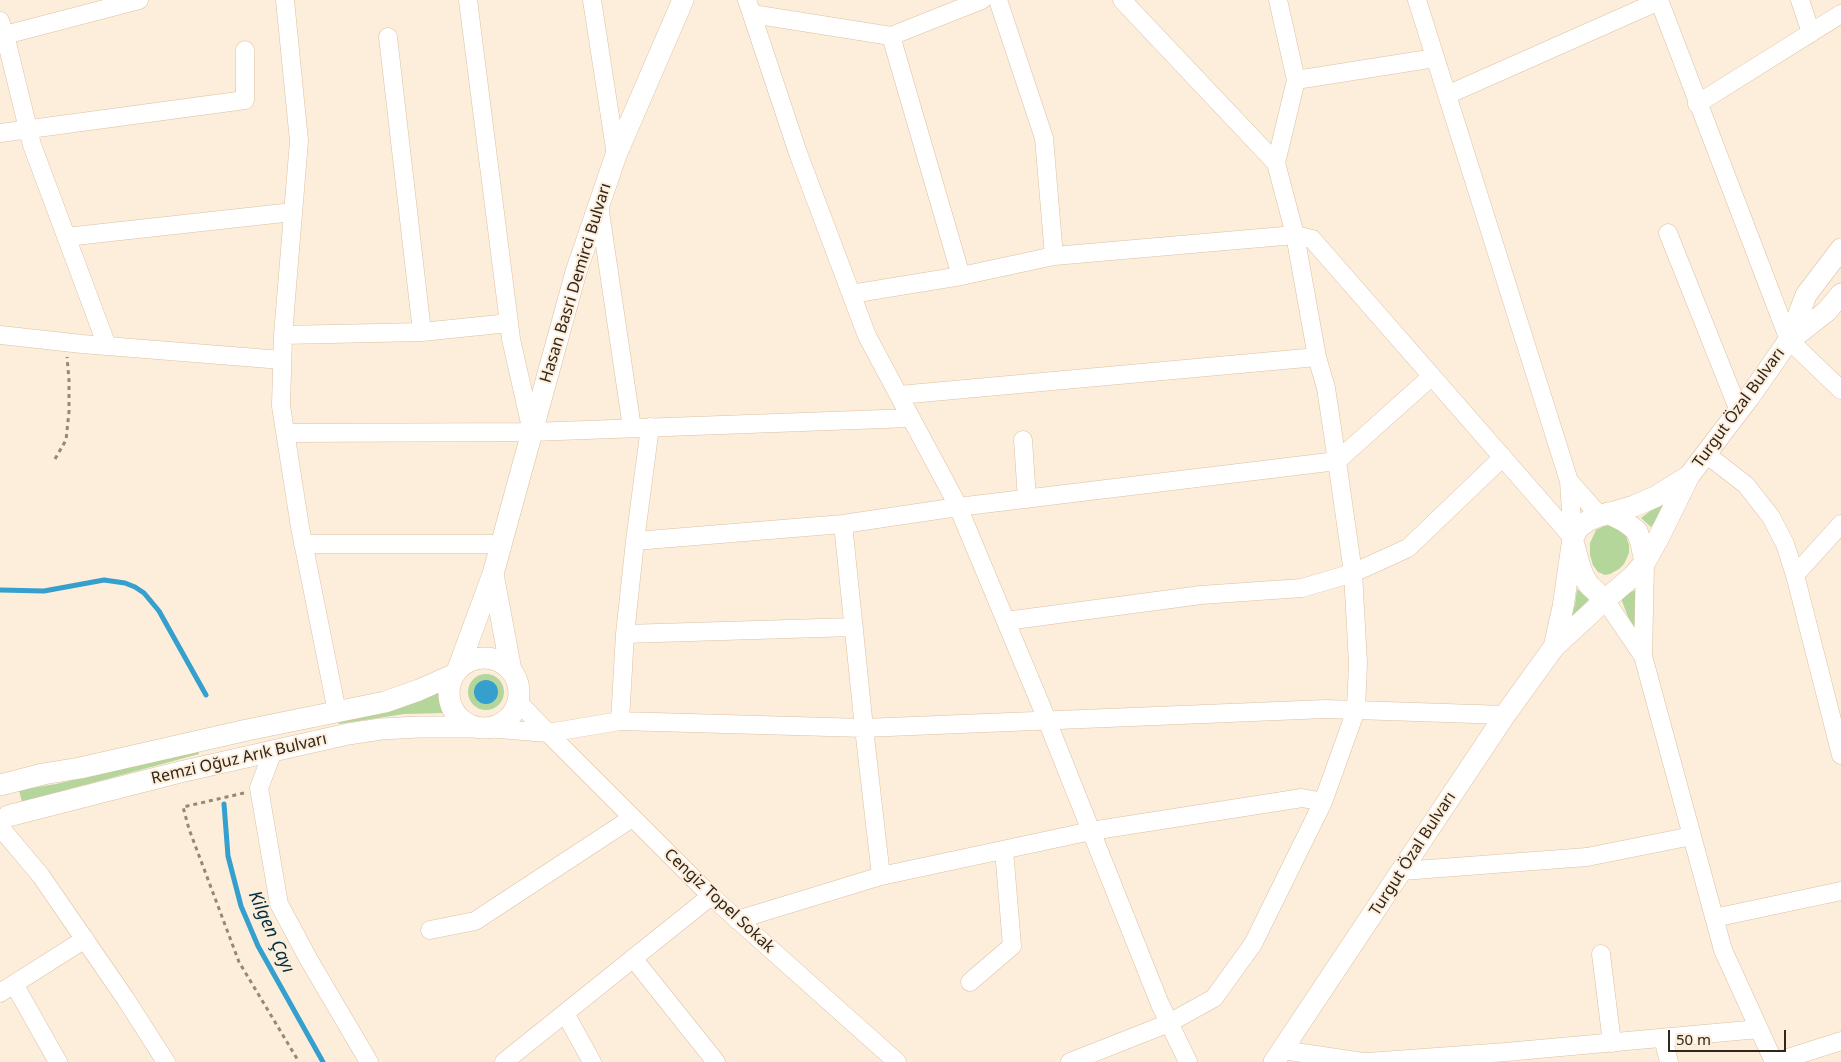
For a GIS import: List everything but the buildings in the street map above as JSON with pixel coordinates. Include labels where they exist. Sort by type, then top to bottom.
[{"type":"main road","name":"Hasan Basri Demirci Bulvarı","points":[[455,672],[494,574],[562,319],[599,205],[616,155],[683,0]]},
{"type":"main road","name":"Turgut Özal Bulvarı","points":[[1278,1056],[1505,715],[1554,647],[1604,600],[1633,576],[1645,562],[1659,538],[1689,476],[1789,340],[1806,295],[1841,249]]},
{"type":"main road","name":"Turgut Özal Bulvarı","points":[[1789,340],[1827,311],[1841,294]]},
{"type":"main road","name":"Turgut Özal Bulvarı","points":[[1554,647],[1572,538],[1578,528],[1589,520],[1604,514],[1634,506],[1689,476]]},
{"type":"main road","points":[[1604,514],[1624,521],[1637,532],[1642,543],[1645,562]]},
{"type":"main road","points":[[1572,538],[1584,576],[1589,585],[1604,600]]},
{"type":"main road","name":"Hasan Basri Demirci Bulvarı","points":[[494,574],[510,670]]},
{"type":"main road","name":"Remzi Oğuz Arık Bulvarı","points":[[0,785],[43,774],[80,768],[402,697],[455,672],[467,662],[478,658],[490,658],[501,662],[510,670]]},
{"type":"main road","points":[[510,670],[520,691],[518,702]]},
{"type":"main road","points":[[455,672],[449,685],[448,696],[451,706],[456,716],[464,723],[480,728]]},
{"type":"main road","name":"Remzi Oğuz Arık Bulvarı","points":[[3,822],[47,805],[348,734],[381,729],[419,727],[480,728],[498,725],[506,721],[514,712],[518,702]]},
{"type":"main road","points":[[0,790],[8,797],[10,804],[3,822]]},
{"type":"street","points":[[107,346],[32,145],[3,28],[139,0]]},
{"type":"street","points":[[285,0],[299,141],[283,335],[281,406],[304,544],[337,712]]},
{"type":"street","points":[[468,0],[509,323],[532,432]]},
{"type":"street","points":[[592,0],[616,155]]},
{"type":"street","points":[[749,7],[891,36],[982,0]]},
{"type":"street","points":[[998,0],[1044,138],[1054,256]]},
{"type":"street","points":[[1122,0],[1276,163]]},
{"type":"street","points":[[1070,1062],[1169,1023],[1214,998],[1253,944],[1323,802],[1356,710],[1358,663],[1353,573],[1337,461],[1326,388],[1317,357],[1295,235],[1276,163],[1296,80],[1278,0]]},
{"type":"street","points":[[1417,0],[1569,481],[1572,538]]},
{"type":"street","points":[[1447,95],[1659,0],[1697,104],[1789,340],[1841,390]]},
{"type":"street","points":[[1800,0],[1811,32]]},
{"type":"street","points":[[749,7],[798,153],[867,336],[958,508],[1047,720],[1169,1023],[1188,1062]]},
{"type":"street","points":[[1697,104],[1841,14]]},
{"type":"street","points":[[891,36],[962,276]]},
{"type":"street","points":[[388,37],[422,332]]},
{"type":"street","points":[[0,133],[245,100],[245,50]]},
{"type":"street","points":[[1296,80],[1435,58]]},
{"type":"street","points":[[599,205],[632,428]]},
{"type":"street","points":[[66,237],[293,212]]},
{"type":"street","points":[[1668,233],[1739,410]]},
{"type":"street","points":[[851,294],[962,276],[1054,256],[1295,235],[1312,239],[1572,538]]},
{"type":"street","points":[[283,335],[422,332],[509,323]]},
{"type":"street","points":[[0,335],[107,346],[282,360]]},
{"type":"street","points":[[899,395],[1317,357]]},
{"type":"street","points":[[634,541],[844,524],[1027,499],[1337,461],[1432,376]]},
{"type":"street","points":[[286,433],[532,432],[911,418]]},
{"type":"street","points":[[620,721],[624,634],[634,541],[650,427]]},
{"type":"street","points":[[1022,440],[1027,499]]},
{"type":"street","points":[[1706,454],[1746,485],[1771,517],[1785,544],[1795,575],[1841,755]]},
{"type":"street","points":[[1006,621],[1201,594],[1302,588],[1353,573],[1408,548],[1503,458]]},
{"type":"street","points":[[1569,481],[1604,514]]},
{"type":"street","points":[[844,524],[881,876]]},
{"type":"street","points":[[1795,575],[1841,524]]},
{"type":"street","points":[[304,544],[502,544]]},
{"type":"street","points":[[1645,562],[1643,656],[1723,950],[1774,1062],[1841,1041]]},
{"type":"street","points":[[1604,600],[1643,656]]},
{"type":"street","points":[[624,634],[854,626]]},
{"type":"street","name":"Cengiz Topel Sokak","points":[[518,702],[710,896],[897,1062]]},
{"type":"street","points":[[480,728],[548,733],[620,721],[864,728],[1326,709],[1505,715]]},
{"type":"street","points":[[273,751],[259,788],[279,904],[309,960],[369,1062]]},
{"type":"street","points":[[737,920],[881,876],[1091,831],[1302,798],[1323,802]]},
{"type":"street","points":[[430,930],[475,921],[632,818]]},
{"type":"street","points":[[3,822],[126,998],[166,1062]]},
{"type":"street","points":[[1402,871],[1587,857],[1692,836]]},
{"type":"street","points":[[970,982],[1012,946],[1004,850]]},
{"type":"street","points":[[1714,918],[1841,891]]},
{"type":"street","points":[[504,1062],[710,896]]},
{"type":"street","points":[[58,1062],[7,989],[85,939]]},
{"type":"street","points":[[1601,954],[1612,1043]]},
{"type":"street","points":[[633,958],[716,1062]]},
{"type":"street","points":[[565,1014],[592,1062]]},
{"type":"street","points":[[1278,1056],[1365,1062],[1612,1043],[1759,1029]]},
{"type":"street","points":[[1663,1038],[1669,1062]]},
{"type":"path","points":[[55,459],[66,440],[69,412],[69,380],[65,342]]},
{"type":"path","points":[[240,794],[183,807],[189,829],[239,962],[299,1062]]},
{"type":"green space","points":[[1674,493],[1651,527],[1641,518]]},
{"type":"green space","points":[[1610,525],[1625,533],[1629,545],[1629,553],[1624,564],[1619,569],[1605,575],[1598,572],[1593,565],[1590,555],[1590,543],[1596,530]]},
{"type":"green space","points":[[1577,589],[1589,599],[1566,626],[1575,605]]},
{"type":"green space","points":[[1636,590],[1637,640],[1620,596]]},
{"type":"green space","points":[[486,674],[493,675],[499,679],[503,685],[503,699],[499,705],[493,709],[486,710],[479,709],[473,705],[469,699],[468,692],[469,685],[473,679],[479,675]]},
{"type":"green space","points":[[440,692],[444,713],[404,714],[339,724],[338,720]]},
{"type":"green space","points":[[198,750],[199,754],[22,802],[19,790],[56,784]]},
{"type":"water","points":[[481,680],[491,680],[498,687],[498,697],[491,704],[481,704],[474,697],[474,687]]},
{"type":"waterway","name":"Kilgen Çayı","points":[[0,590],[44,591],[104,580],[125,583],[135,587],[144,593],[159,611],[206,695]]},
{"type":"waterway","name":"Kilgen Çayı","points":[[224,804],[228,856],[241,906],[258,946],[323,1062]]}]
